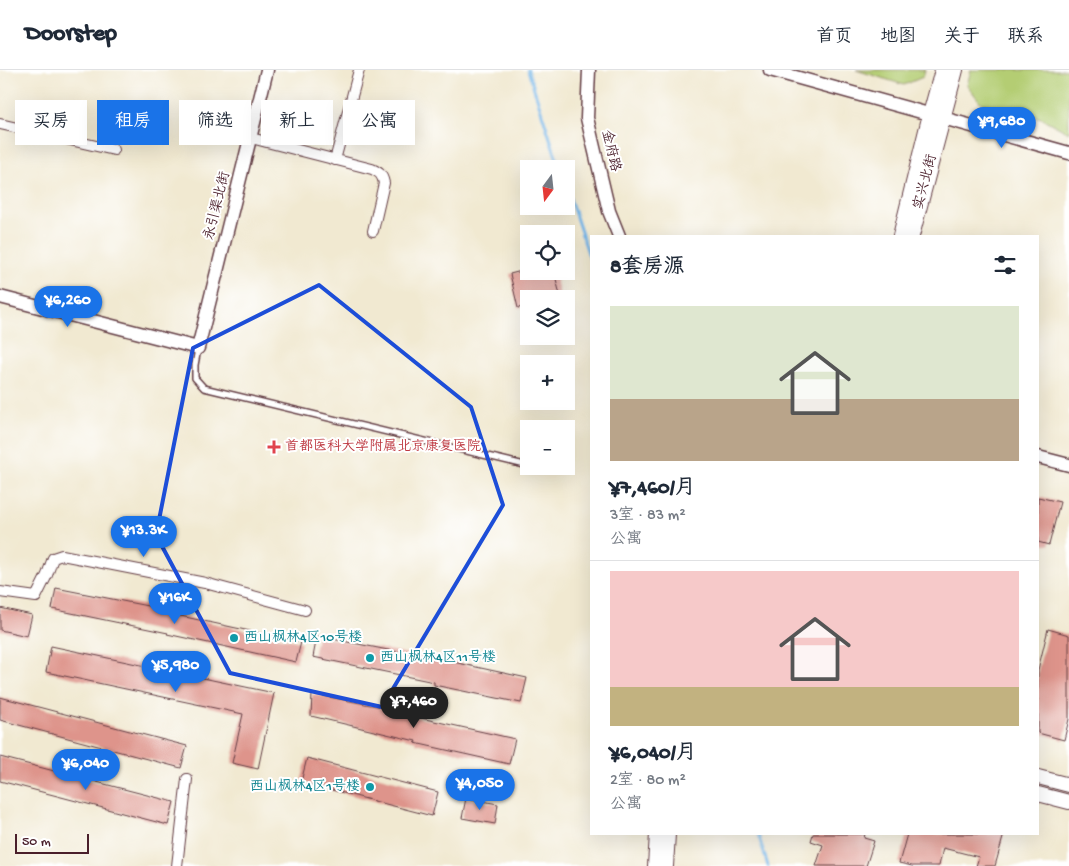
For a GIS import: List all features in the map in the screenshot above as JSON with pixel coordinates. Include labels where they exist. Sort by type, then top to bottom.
[{"type":"main road","name":"实兴北街","points":[[912,235],[936,116],[942,70]]},
{"type":"main road","name":"实兴北街","points":[[900,235],[936,116],[956,70]]},
{"type":"main road","points":[[1039,777],[1069,785]]},
{"type":"main road","points":[[1039,794],[1069,802]]},
{"type":"main road","points":[[655,866],[656,835]]},
{"type":"main road","points":[[666,866],[668,835]]},
{"type":"street","name":"永引渠北街","points":[[251,138],[267,70]]},
{"type":"street","points":[[335,160],[359,70]]},
{"type":"street","name":"金府路","points":[[589,70],[587,118],[609,211],[619,235]]},
{"type":"street","points":[[770,70],[1069,153]]},
{"type":"street","points":[[0,124],[114,150]]},
{"type":"street","points":[[251,138],[379,172],[383,177],[384,183],[373,231]]},
{"type":"street","name":"永引渠北街","points":[[198,348],[249,145]]},
{"type":"street","points":[[0,297],[198,348]]},
{"type":"street","points":[[1039,457],[1069,465]]},
{"type":"street","points":[[0,592],[36,597],[53,558],[62,555],[205,583],[305,610]]},
{"type":"street","points":[[177,866],[186,779]]},
{"type":"lane","points":[[198,348],[195,378],[204,388],[520,464]]},
{"type":"highlighted area","points":[[319,285],[471,407],[503,505],[382,707],[230,673],[156,535],[193,348]]},
{"type":"green space","points":[[856,70],[925,70],[923,77],[904,85]]},
{"type":"green space","points":[[971,70],[1069,70],[1069,133],[1041,118],[981,103],[967,85]]},
{"type":"building","points":[[520,271],[520,280],[556,280],[559,290],[520,290],[520,308],[518,308],[510,274]]},
{"type":"building","points":[[1039,497],[1060,502],[1049,545],[1039,542]]},
{"type":"building","points":[[56,588],[163,609],[162,612],[301,642],[296,662],[52,609]]},
{"type":"building","points":[[0,608],[32,615],[27,636],[0,630]]},
{"type":"building","points":[[1048,629],[1069,635],[1069,719],[1064,740],[1039,733],[1039,666]]},
{"type":"building","points":[[317,636],[527,678],[521,703],[434,685],[434,682],[313,657]]},
{"type":"building","points":[[51,646],[274,693],[258,769],[232,763],[243,714],[46,672]]},
{"type":"building","points":[[312,694],[408,712],[407,715],[515,739],[509,764],[415,743],[416,741],[311,716]]},
{"type":"building","points":[[0,697],[187,746],[181,768],[0,720]]},
{"type":"building","points":[[0,757],[174,802],[168,825],[0,781]]},
{"type":"building","name":"西山枫林4区1号楼","points":[[307,758],[438,792],[432,816],[301,782]]},
{"type":"building","points":[[466,798],[498,804],[495,824],[462,818]]},
{"type":"building","points":[[813,835],[865,835],[864,838],[874,841],[866,866],[816,866],[823,845],[811,841]]},
{"type":"building","points":[[907,835],[1004,835],[995,866],[976,866],[979,857],[943,848],[939,866],[912,866],[899,863]]},
{"type":"waterway","points":[[528,70],[557,160]]},
{"type":"waterway","points":[[575,214],[590,259]]},
{"type":"waterway","points":[[758,835],[768,866]]},
{"type":"place","name":"首都医科大学附属北京康复医院","points":[[274,447]]},
{"type":"place","name":"西山枫林4区10号楼","points":[[234,638]]},
{"type":"place","name":"西山枫林4区11号楼","points":[[370,658]]},
{"type":"place","name":"西山枫林4区1号楼","points":[[370,787]]}]
